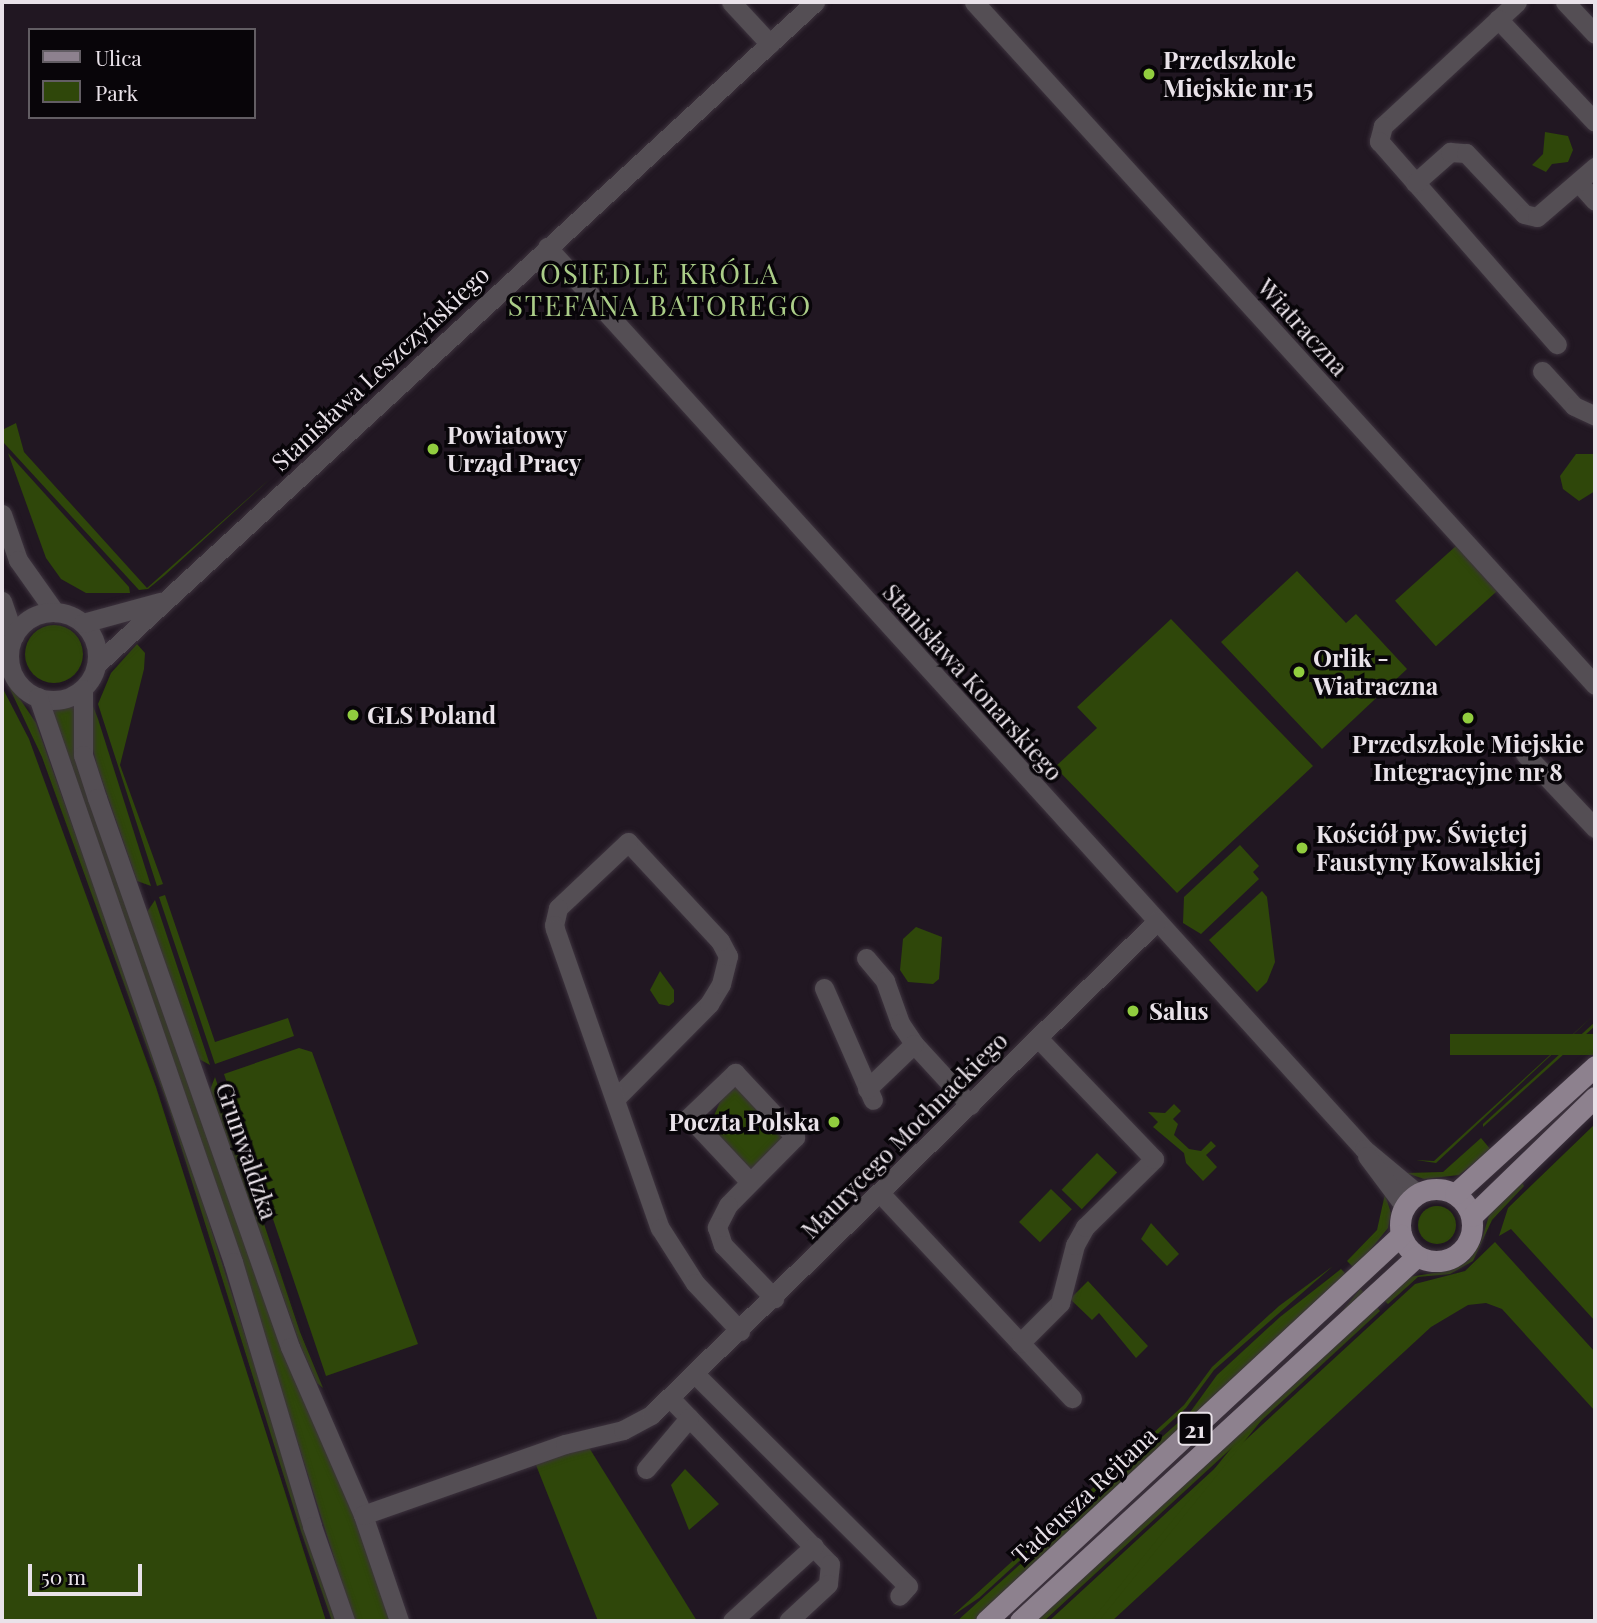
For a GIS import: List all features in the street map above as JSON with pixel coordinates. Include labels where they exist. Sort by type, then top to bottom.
[{"type":"main road","points":[[1455,1194],[1595,1066]]},
{"type":"main road","points":[[1472,1216],[1455,1194],[1443,1189],[1411,1200],[1401,1235],[1417,1256],[1430,1261],[1458,1255],[1468,1244],[1472,1216],[1595,1097]]},
{"type":"main road","name":"Tadeusza Rejtana","points":[[986,1621],[1401,1235]]},
{"type":"main road","name":"Tadeusza Rejtana","points":[[1020,1621],[1417,1256]]},
{"type":"street","points":[[731,2],[770,44]]},
{"type":"street","name":"Stanisława Leszczyńskiego","points":[[97,664],[816,2]]},
{"type":"street","name":"Wiatraczna","points":[[974,2],[1595,685]]},
{"type":"street","points":[[1517,2],[1381,129],[1378,141],[1557,344]]},
{"type":"street","points":[[1565,2],[1595,34]]},
{"type":"street","points":[[1498,19],[1595,122]]},
{"type":"street","points":[[1415,183],[1450,152],[1466,153],[1532,218],[1545,213],[1595,167]]},
{"type":"street","points":[[1578,182],[1595,201]]},
{"type":"street","name":"Stanisława Konarskiego","points":[[547,247],[1156,922],[1411,1200]]},
{"type":"street","points":[[1542,371],[1574,406],[1595,416]]},
{"type":"street","points":[[2,514],[18,560],[55,612]]},
{"type":"street","name":"Stanisława Leszczyńskiego","points":[[83,622],[165,600]]},
{"type":"street","points":[[2,601],[14,636]]},
{"type":"street","points":[[55,612],[83,622],[97,649],[97,664],[83,689],[69,697],[38,697],[22,687],[12,672],[9,654],[14,636],[38,614],[55,612]]},
{"type":"street","name":"Grunwaldzka","points":[[83,689],[83,755],[97,798],[290,1347],[363,1515],[399,1621]]},
{"type":"street","name":"Grunwaldzka","points":[[38,697],[233,1262],[304,1502],[345,1621]]},
{"type":"street","points":[[1525,754],[1595,828]]},
{"type":"street","points":[[615,1099],[709,1004],[724,977],[728,956],[720,941],[628,842],[562,904],[554,920],[615,1099],[669,1245],[695,1283],[740,1331]]},
{"type":"street","name":"Maurycego Mochnackiego","points":[[363,1515],[565,1444],[623,1430],[671,1399],[1156,922]]},
{"type":"street","points":[[866,957],[886,981],[900,1023],[914,1044],[970,1105]]},
{"type":"street","points":[[824,988],[870,1095],[914,1044]]},
{"type":"street","points":[[1020,1343],[1060,1303],[1075,1245],[1084,1227],[1154,1159],[1038,1038]]},
{"type":"street","points":[[750,1182],[689,1117],[735,1073],[795,1137],[723,1211],[717,1234],[774,1298]]},
{"type":"street","points":[[880,1194],[1072,1398]]},
{"type":"street","points":[[692,1379],[908,1586],[899,1596]]},
{"type":"street","points":[[671,1399],[830,1563],[831,1580],[788,1621]]},
{"type":"street","points":[[646,1469],[689,1418]]},
{"type":"street","points":[[732,1621],[814,1546]]},
{"type":"green space","points":[[1545,132],[1568,136],[1573,150],[1568,162],[1552,164],[1546,172],[1532,165],[1543,154]]},
{"type":"green space","points":[[16,423],[24,452],[147,588],[271,478],[165,575],[148,589],[139,590],[4,443],[2,430]]},
{"type":"green space","points":[[8,453],[129,587],[130,593],[86,593],[61,579],[46,558]]},
{"type":"green space","points":[[1576,454],[1594,454],[1595,459],[1595,491],[1579,501],[1563,489],[1560,476]]},
{"type":"green space","points":[[1456,546],[1497,591],[1436,646],[1395,601]]},
{"type":"green space","name":"Orlik - Wiatraczna","points":[[1297,571],[1346,623],[1356,614],[1407,669],[1322,749],[1221,642]]},
{"type":"green space","points":[[1171,619],[1313,766],[1177,893],[1055,767],[1097,728],[1077,707]]},
{"type":"green space","points":[[54,625],[65,627],[78,638],[83,654],[81,665],[70,678],[54,683],[43,681],[30,670],[25,654],[27,643],[38,630]]},
{"type":"green space","points":[[137,644],[145,653],[144,669],[120,765],[163,884],[157,886],[98,704],[111,673]]},
{"type":"green space","points":[[2,672],[36,723],[172,1106],[336,1621],[332,1621],[301,1531],[169,1108],[42,757]]},
{"type":"green space","points":[[2,687],[29,739],[156,1087],[326,1621],[2,1621]]},
{"type":"green space","points":[[75,705],[390,1621],[354,1621],[215,1181],[50,711]]},
{"type":"green space","points":[[93,706],[151,886],[137,881],[97,766],[91,741]]},
{"type":"green space","points":[[1240,845],[1259,866],[1253,872],[1259,879],[1201,934],[1183,923],[1184,897]]},
{"type":"green space","points":[[1262,891],[1267,897],[1275,962],[1267,982],[1257,992],[1209,940]]},
{"type":"green space","points":[[165,895],[215,1042],[288,1018],[294,1036],[215,1064],[159,897]]},
{"type":"green space","points":[[155,900],[210,1065],[199,1059],[147,912]]},
{"type":"green space","points":[[916,927],[942,937],[939,979],[933,984],[908,982],[900,970],[903,939]]},
{"type":"green space","points":[[660,971],[674,990],[674,1002],[669,1006],[659,1004],[650,990]]},
{"type":"green space","points":[[1595,1014],[1436,1163],[1416,1160],[1434,1161]]},
{"type":"green space","points":[[1595,1022],[1595,1026],[1483,1127],[1483,1124]]},
{"type":"green space","points":[[1450,1034],[1595,1034],[1595,1055],[1450,1055]]},
{"type":"green space","points":[[299,1048],[312,1052],[418,1344],[326,1376],[224,1074]]},
{"type":"green space","points":[[215,1077],[300,1332],[323,1388],[317,1383],[301,1347],[210,1090]]},
{"type":"green space","points":[[743,1087],[785,1135],[752,1173],[709,1127],[726,1088]]},
{"type":"green space","points":[[1174,1104],[1181,1111],[1173,1119],[1178,1124],[1174,1135],[1189,1149],[1201,1151],[1211,1141],[1216,1146],[1206,1155],[1217,1167],[1203,1181],[1186,1163],[1184,1153],[1153,1127],[1158,1122],[1148,1112],[1165,1113]]},
{"type":"green space","points":[[1595,1124],[1595,1321],[1511,1229],[1499,1236],[1508,1208]]},
{"type":"green space","points":[[1481,1138],[1491,1150],[1459,1175],[1424,1179],[1406,1173],[1443,1172]]},
{"type":"green space","points":[[1097,1153],[1117,1172],[1082,1209],[1062,1190]]},
{"type":"green space","points":[[1520,1179],[1524,1186],[1492,1220],[1473,1261],[1450,1274],[1418,1277],[1388,1304],[1383,1299],[1409,1277],[1452,1270],[1469,1260],[1481,1242],[1490,1212]]},
{"type":"green space","points":[[1051,1189],[1072,1209],[1040,1242],[1019,1222]]},
{"type":"green space","points":[[1385,1194],[1391,1213],[1388,1228],[1355,1269],[1347,1261],[1377,1230]]},
{"type":"green space","points":[[1437,1206],[1450,1212],[1456,1225],[1450,1238],[1437,1244],[1424,1238],[1418,1225],[1424,1212]]},
{"type":"green space","points":[[1151,1223],[1179,1254],[1167,1266],[1141,1239]]},
{"type":"green space","points":[[1495,1242],[1595,1352],[1595,1411],[1502,1309],[1486,1303],[1468,1305],[1431,1327],[1112,1621],[1049,1621],[1415,1284],[1465,1271]]},
{"type":"green space","points":[[1333,1266],[1214,1370],[1186,1408],[979,1598],[952,1616],[1184,1405],[1212,1367],[1279,1306]]},
{"type":"green space","points":[[1341,1269],[1348,1276],[1317,1306],[974,1621],[957,1621],[1191,1411],[1217,1375],[1280,1317]]},
{"type":"green space","points":[[1088,1281],[1148,1346],[1136,1358],[1099,1313],[1092,1320],[1070,1299]]},
{"type":"green space","points":[[1360,1289],[1365,1293],[1099,1621],[1091,1621]]},
{"type":"green space","points":[[1376,1306],[1380,1311],[1044,1621],[1033,1621]]},
{"type":"green space","points":[[588,1446],[697,1621],[598,1621],[534,1460]]},
{"type":"green space","points":[[685,1469],[719,1504],[689,1530],[671,1485]]},
{"type":"place","name":"Przedszkole Miejskie nr 15","points":[[1149,74]]},
{"type":"place","name":"Powiatowy Urząd Pracy","points":[[433,449]]},
{"type":"place","name":"Orlik - Wiatraczna","points":[[1299,672]]},
{"type":"place","name":"GLS Poland","points":[[353,715]]},
{"type":"place","name":"Przedszkole Miejskie Integracyjne nr 8","points":[[1468,718]]},
{"type":"place","name":"Kościół pw. Świętej Faustyny Kowalskiej","points":[[1302,848]]},
{"type":"place","name":"Salus","points":[[1133,1011]]},
{"type":"place","name":"Poczta Polska","points":[[834,1122]]},
{"type":"district","name":"OSIEDLE KRÓLA STEFANA BATOREGO","points":[[660,289]]}]
